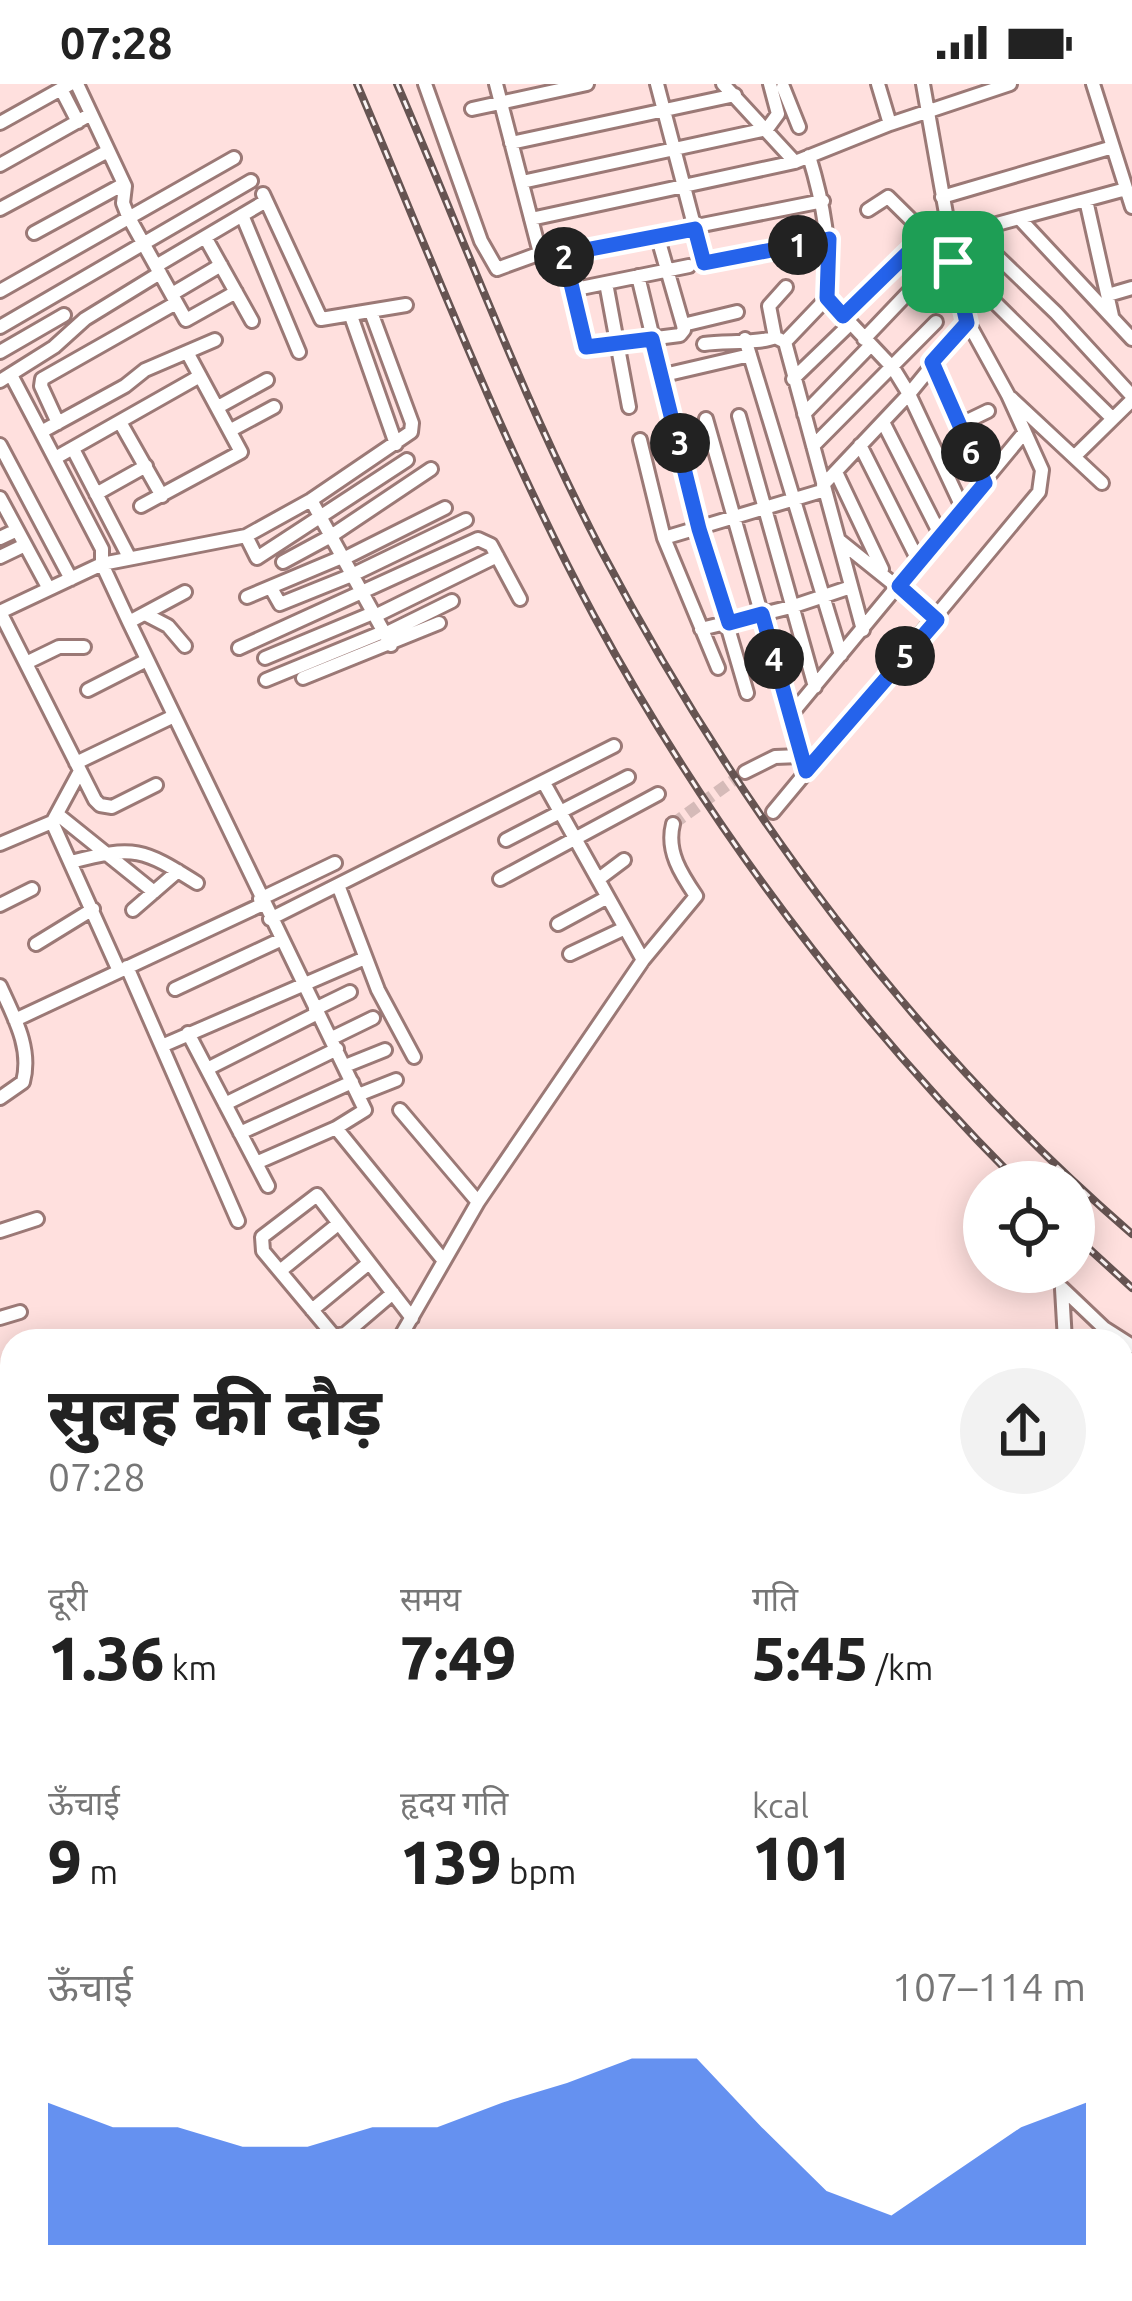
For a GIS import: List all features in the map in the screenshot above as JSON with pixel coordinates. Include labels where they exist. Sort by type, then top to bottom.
[{"type":"street","points":[[425,84],[481,241],[496,269],[538,254]]},
{"type":"street","points":[[496,84],[538,254],[544,258],[823,201]]},
{"type":"street","points":[[472,109],[587,84]]},
{"type":"street","points":[[657,84],[704,263],[829,239]]},
{"type":"street","points":[[723,84],[802,159],[823,201],[829,239],[827,298],[893,368],[963,509]]},
{"type":"street","points":[[878,84],[890,124]]},
{"type":"street","points":[[773,812],[1039,492],[1042,470],[1008,395],[967,323],[949,258],[931,113],[922,84]]},
{"type":"street","points":[[531,219],[802,159],[1010,84]]},
{"type":"street","points":[[1093,84],[1132,207]]},
{"type":"street","points":[[69,86],[91,114],[124,184],[122,203],[186,320],[236,292]]},
{"type":"street","points":[[69,86],[78,122]]},
{"type":"street","points":[[0,123],[69,86]]},
{"type":"street","points":[[780,86],[799,128]]},
{"type":"street","points":[[522,182],[766,129],[778,114],[780,86]]},
{"type":"street","points":[[512,143],[735,95]]},
{"type":"street","points":[[0,165],[91,114]]},
{"type":"street","points":[[942,196],[1113,148]]},
{"type":"street","points":[[0,209],[108,151]]},
{"type":"street","points":[[0,292],[234,158]]},
{"type":"street","points":[[0,327],[251,182]]},
{"type":"street","points":[[34,233],[124,184]]},
{"type":"street","points":[[949,237],[1126,189]]},
{"type":"street","points":[[868,210],[886,196],[1112,418]]},
{"type":"street","points":[[256,1163],[365,1110],[102,565],[102,549],[57,457],[6,378],[265,197],[317,316],[326,321],[406,305]]},
{"type":"street","points":[[1086,200],[1108,295],[1132,339]]},
{"type":"street","points":[[242,215],[299,352]]},
{"type":"street","points":[[1019,218],[1122,321]]},
{"type":"street","points":[[973,232],[1056,313],[1132,398],[1075,456]]},
{"type":"street","points":[[564,254],[588,348],[682,334],[657,235]]},
{"type":"street","points":[[793,379],[926,235]]},
{"type":"street","points":[[206,237],[252,321]]},
{"type":"street","points":[[804,414],[949,258]]},
{"type":"street","points":[[58,423],[40,386],[42,379],[221,265]]},
{"type":"street","points":[[571,290],[688,266]]},
{"type":"street","points":[[638,277],[699,529],[747,693]]},
{"type":"street","points":[[606,283],[629,407]]},
{"type":"street","points":[[786,286],[770,306],[862,630]]},
{"type":"street","points":[[1108,295],[1132,288]]},
{"type":"street","points":[[52,297],[73,329]]},
{"type":"street","points":[[704,344],[780,339],[827,298]]},
{"type":"street","points":[[156,784],[107,808],[94,800],[0,612],[102,565],[246,536],[311,500],[411,432],[412,423],[371,312]]},
{"type":"street","points":[[683,325],[737,312]]},
{"type":"street","points":[[0,352],[64,315]]},
{"type":"street","points":[[351,316],[396,444]]},
{"type":"street","points":[[813,446],[936,322]]},
{"type":"street","points":[[664,538],[794,501],[824,487],[967,323]]},
{"type":"street","points":[[745,339],[842,655]]},
{"type":"street","points":[[40,432],[146,370],[215,340]]},
{"type":"street","points":[[141,506],[240,454],[241,448],[188,352]]},
{"type":"street","points":[[664,375],[750,355]]},
{"type":"street","points":[[932,362],[985,483]]},
{"type":"street","points":[[57,457],[200,376]]},
{"type":"street","points":[[218,407],[267,380]]},
{"type":"street","points":[[1008,395],[1102,483]]},
{"type":"street","points":[[231,430],[274,407]]},
{"type":"street","points":[[959,425],[988,411]]},
{"type":"street","points":[[739,416],[815,686]]},
{"type":"street","points":[[706,419],[806,771]]},
{"type":"street","points":[[121,422],[162,496]]},
{"type":"street","points":[[883,422],[941,536]]},
{"type":"street","points":[[789,717],[1024,433]]},
{"type":"street","points":[[640,440],[664,538],[718,668]]},
{"type":"street","points":[[0,445],[71,579]]},
{"type":"street","points":[[860,445],[919,562]]},
{"type":"street","points":[[73,449],[129,557]]},
{"type":"street","points":[[246,536],[257,558],[407,460]]},
{"type":"street","points":[[96,494],[146,466]]},
{"type":"street","points":[[283,562],[431,469]]},
{"type":"street","points":[[836,472],[885,575]]},
{"type":"street","points":[[0,498],[50,590]]},
{"type":"street","points":[[311,500],[386,637]]},
{"type":"street","points":[[247,597],[343,558],[445,508]]},
{"type":"street","points":[[271,588],[280,604],[466,520]]},
{"type":"street","points":[[0,538],[17,530]]},
{"type":"street","points":[[239,648],[478,539],[487,540],[520,599]]},
{"type":"street","points":[[838,540],[937,620]]},
{"type":"street","points":[[0,557],[25,544]]},
{"type":"street","points":[[265,658],[374,615],[496,556]]},
{"type":"street","points":[[701,629],[851,587]]},
{"type":"street","points":[[129,622],[185,592]]},
{"type":"street","points":[[303,678],[452,601]]},
{"type":"street","points":[[145,614],[168,626],[185,646]]},
{"type":"street","points":[[266,680],[439,622]]},
{"type":"street","points":[[26,663],[58,646],[84,647]]},
{"type":"street","points":[[88,690],[147,659]]},
{"type":"street","points":[[0,844],[55,818],[78,767],[174,716]]},
{"type":"street","points":[[270,919],[614,746]]},
{"type":"street","points":[[745,772],[775,757],[800,756]]},
{"type":"street","points":[[506,839],[628,777]]},
{"type":"street","points":[[544,783],[643,960]]},
{"type":"street","points":[[500,879],[658,794]]},
{"type":"street","points":[[55,818],[154,892]]},
{"type":"street","points":[[55,818],[71,862],[164,1045],[238,1221]]},
{"type":"street","points":[[405,1329],[478,1202],[643,960],[697,896],[678,867],[671,842],[673,824]]},
{"type":"street","points":[[71,862],[106,852],[146,852],[197,883]]},
{"type":"street","points":[[600,878],[624,860]]},
{"type":"street","points":[[15,1020],[335,862]]},
{"type":"street","points":[[134,910],[178,871]]},
{"type":"street","points":[[338,885],[364,958],[414,1058]]},
{"type":"street","points":[[0,905],[32,889]]},
{"type":"street","points":[[558,924],[606,898]]},
{"type":"street","points":[[36,944],[94,909]]},
{"type":"street","points":[[570,955],[623,929]]},
{"type":"street","points":[[175,989],[280,940]]},
{"type":"street","points":[[164,1045],[364,958]]},
{"type":"street","points":[[0,986],[27,1053],[23,1082],[0,1098]]},
{"type":"street","points":[[207,1069],[350,992]]},
{"type":"street","points":[[225,1104],[374,1018]]},
{"type":"street","points":[[188,1033],[268,1186]]},
{"type":"street","points":[[345,1066],[385,1050]]},
{"type":"street","points":[[240,1133],[355,1089],[396,1080]]},
{"type":"street","points":[[400,1110],[478,1202]]},
{"type":"street","points":[[336,1128],[444,1261]]},
{"type":"street","points":[[328,1329],[263,1251],[262,1237],[312,1190],[412,1318]]},
{"type":"street","points":[[0,1231],[37,1220]]},
{"type":"street","points":[[280,1271],[338,1224]]},
{"type":"street","points":[[312,1310],[369,1263]]},
{"type":"street","points":[[1065,1329],[1062,1288],[1106,1329]]},
{"type":"street","points":[[348,1329],[393,1293]]},
{"type":"street","points":[[0,1318],[20,1312]]},
{"type":"tunnel","points":[[673,824],[745,772]]},
{"type":"railway","points":[[357,84],[529,486],[638,693],[684,769],[785,914],[897,1052],[998,1161]]},
{"type":"railway","points":[[397,84],[573,493],[654,646],[710,739],[835,917],[903,1002],[1051,1160],[1132,1234]]},
{"type":"railway","points":[[1095,1254],[1132,1288]]},
{"type":"route","points":[[695,229],[704,263],[829,239],[827,298],[843,316],[926,235],[953,262],[967,323],[932,362],[985,483],[899,586],[937,620],[806,771],[762,614],[729,623],[699,529],[652,339],[586,347],[564,254],[695,229]]}]
